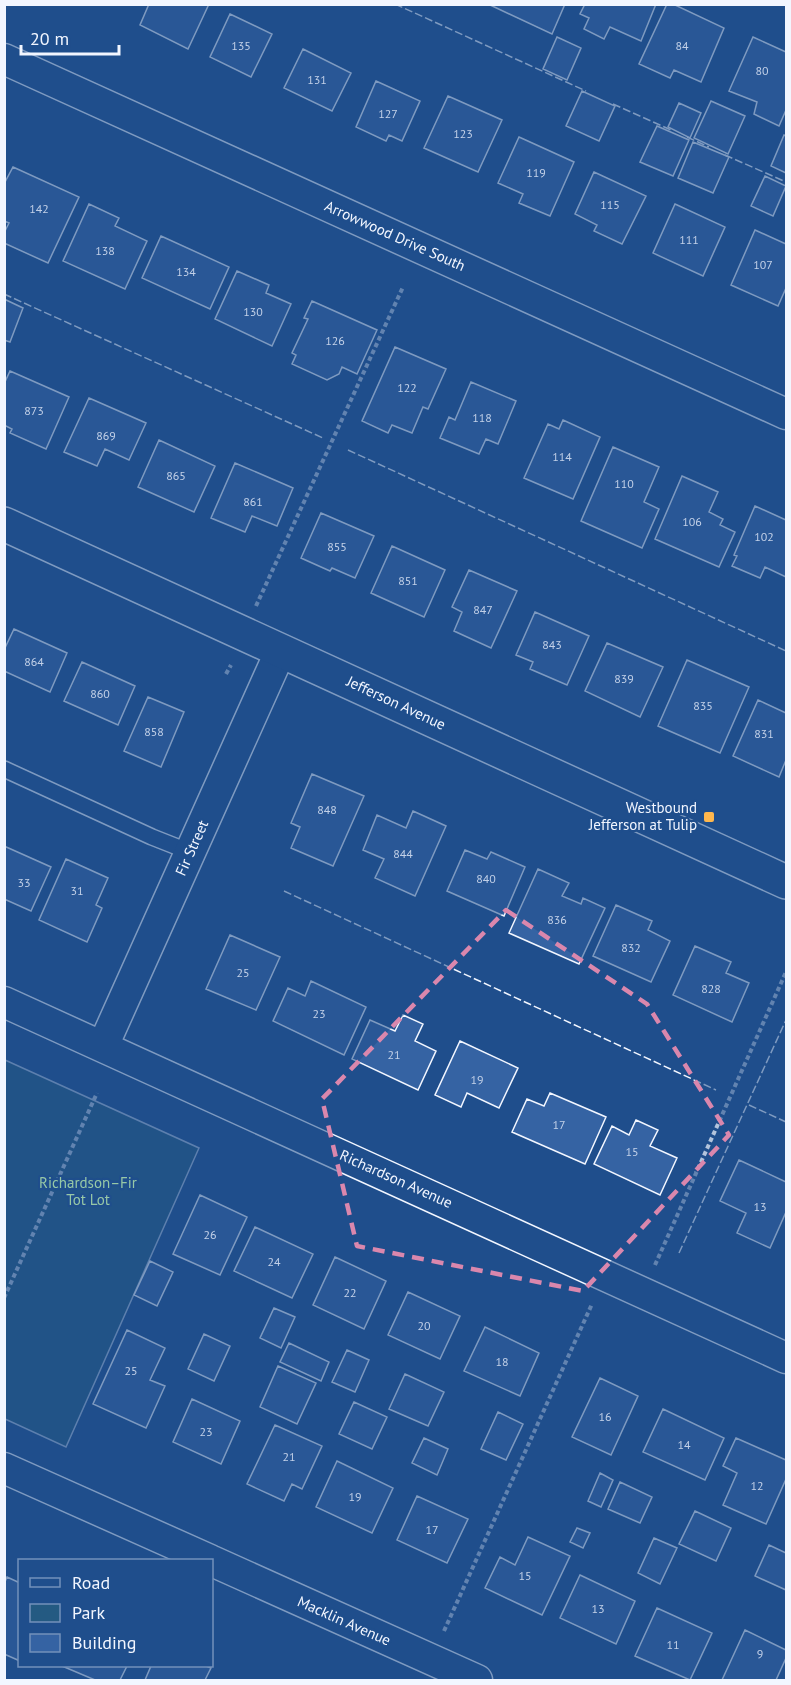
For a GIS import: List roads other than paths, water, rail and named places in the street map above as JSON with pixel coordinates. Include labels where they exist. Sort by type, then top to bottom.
[{"type":"street","name":"Arrowwood Drive South","points":[[4,59],[786,414]]},
{"type":"street","name":"Jefferson Avenue","points":[[4,524],[786,882]]},
{"type":"street","name":"Fir Street","points":[[103,1046],[281,650]]},
{"type":"street","name":"Richardson Avenue","points":[[4,1002],[786,1358]]},
{"type":"street","name":"Macklin Avenue","points":[[4,1468],[207,1559]]},
{"type":"street","name":"Macklin Avenue","points":[[213,1562],[477,1680]]},
{"type":"lane","points":[[4,769],[190,852]]},
{"type":"place","name":"Westbound Jefferson at Tulip","points":[[709,817]]},
{"type":"park label","name":"Richardson–Fir Tot Lot","points":[[88,1192]]}]
